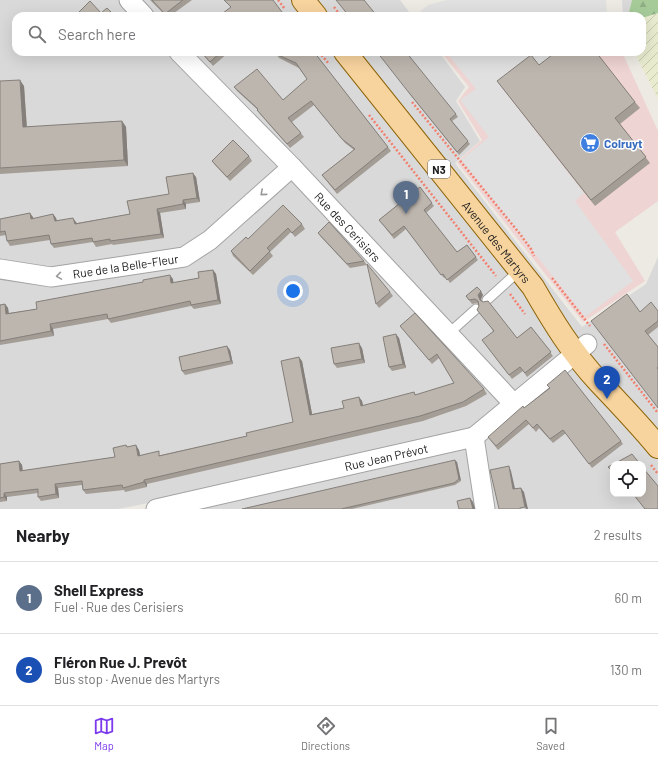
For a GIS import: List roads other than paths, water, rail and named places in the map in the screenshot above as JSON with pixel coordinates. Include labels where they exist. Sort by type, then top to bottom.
[{"type":"main road","points":[[303,0],[313,12]]},
{"type":"main road","name":"Avenue des Martyrs","points":[[348,56],[530,282],[581,349],[625,391],[651,448]]},
{"type":"street","points":[[129,0],[140,12]]},
{"type":"street","name":"Rue des Cerisiers","points":[[183,56],[292,168],[514,404]]},
{"type":"street","name":"Rue de la Belle-Fleur","points":[[0,269],[51,277],[184,257],[210,240],[292,168]]},
{"type":"street","name":"Rue Jean Prévot","points":[[156,509],[474,437],[581,349]]},
{"type":"street","points":[[474,437],[485,509]]},
{"type":"lane","points":[[487,300],[503,285],[530,282]]},
{"type":"lane","points":[[448,334],[476,309]]},
{"type":"place","name":"Colruyt","points":[[590,143]]},
{"type":"place","name":"Shell Express","points":[[406,214]]},
{"type":"place","name":"Fléron Rue J. Prevôt","points":[[607,399]]}]
